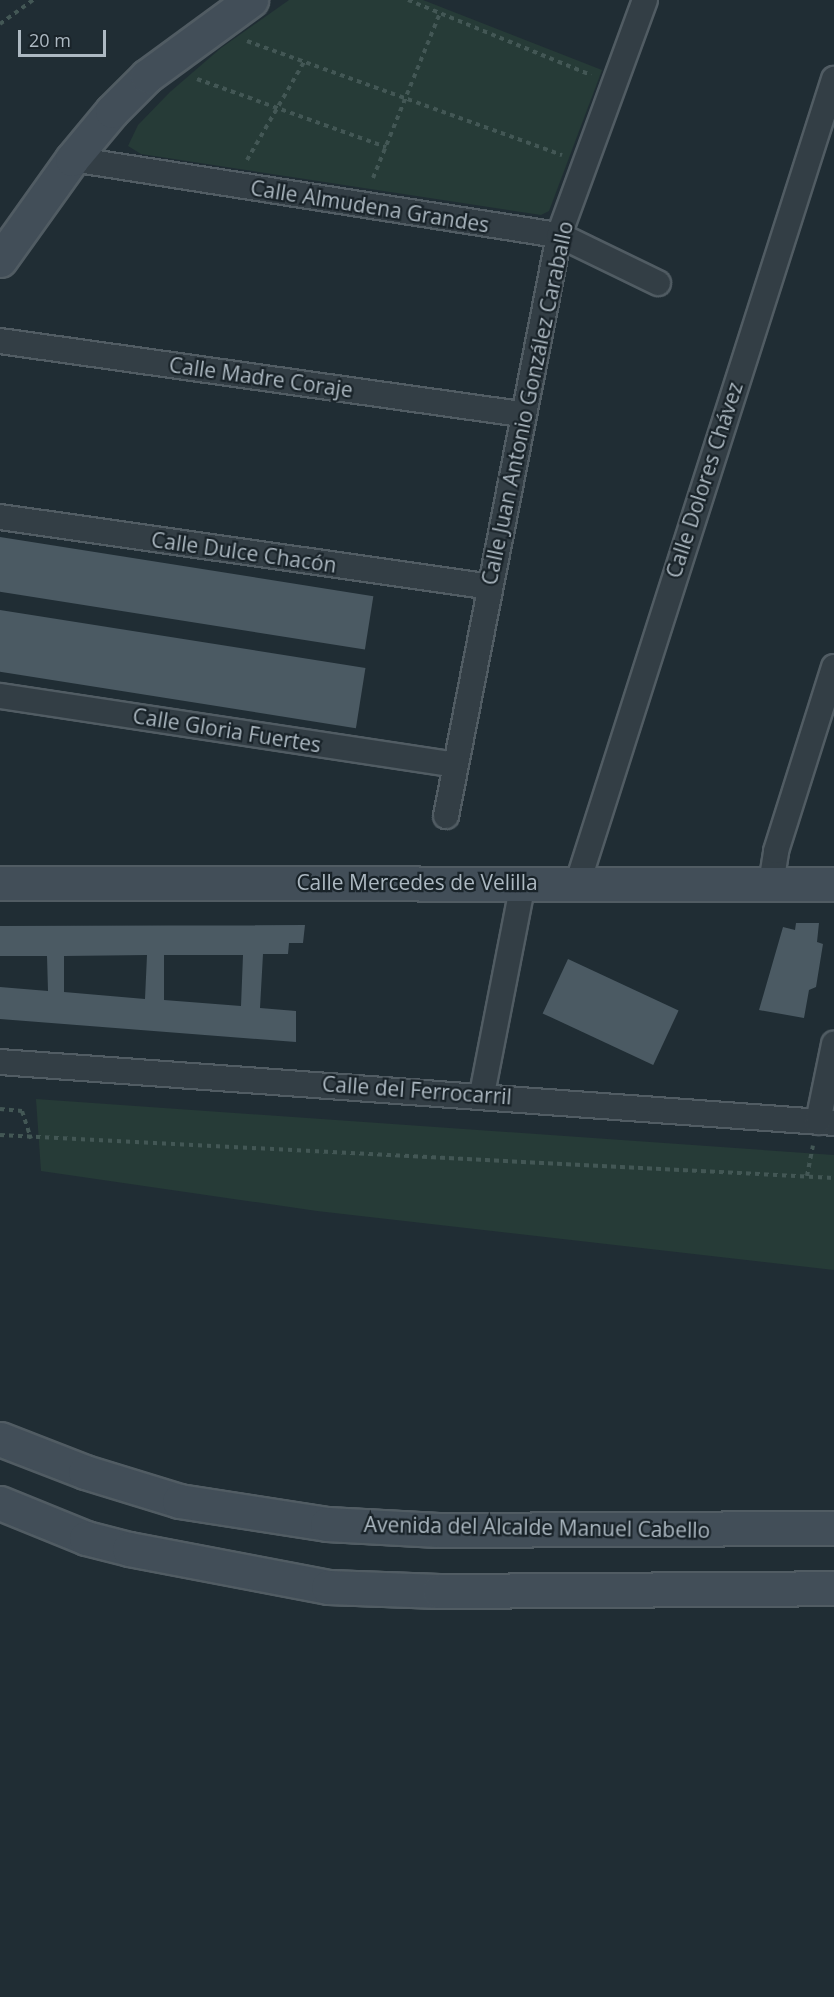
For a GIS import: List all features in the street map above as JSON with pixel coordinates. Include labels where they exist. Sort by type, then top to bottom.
[{"type":"main road","points":[[0,260],[72,159],[112,111],[160,66],[251,0]]},
{"type":"main road","name":"Calle Mercedes de Velilla","points":[[0,883],[834,884]]},
{"type":"main road","name":"Avenida del Alcalde Manuel Cabello","points":[[0,1439],[85,1472],[179,1501],[327,1524],[438,1530],[834,1528]]},
{"type":"main road","points":[[0,1503],[107,1543],[227,1570],[328,1587],[439,1592],[834,1588]]},
{"type":"street","name":"Calle Juan Antonio González Caraballo","points":[[446,816],[521,414],[559,235],[645,0]]},
{"type":"street","name":"Calle Dolores Chávez","points":[[578,882],[834,79]]},
{"type":"street","name":"Calle Almudena Grandes","points":[[72,159],[559,235],[658,283]]},
{"type":"street","name":"Calle Madre Coraje","points":[[0,340],[521,414]]},
{"type":"street","name":"Calle Dulce Chacón","points":[[0,518],[489,587]]},
{"type":"street","points":[[771,884],[776,851],[834,667]]},
{"type":"street","name":"Calle Gloria Fuertes","points":[[0,696],[454,765]]},
{"type":"street","points":[[482,1094],[523,883]]},
{"type":"street","points":[[826,1122],[834,1044]]},
{"type":"street","name":"Calle del Ferrocarril","points":[[0,1062],[482,1094],[826,1122]]},
{"type":"path","points":[[0,24],[33,0]]},
{"type":"path","points":[[408,0],[614,84]]},
{"type":"path","points":[[362,204],[440,13]]},
{"type":"path","points":[[210,28],[585,164]]},
{"type":"path","points":[[233,184],[304,62]]},
{"type":"path","points":[[160,66],[386,147]]},
{"type":"path","points":[[0,1109],[22,1111],[31,1139]]},
{"type":"path","points":[[0,1135],[31,1139],[834,1178]]},
{"type":"green space","points":[[289,0],[423,0],[602,70],[549,211],[541,215],[141,154],[128,146],[138,125],[170,92],[221,48]]},
{"type":"green space","points":[[36,1099],[834,1155],[834,1270],[317,1211],[41,1171]]},
{"type":"building","points":[[0,537],[373,596],[365,649],[0,592]]},
{"type":"building","points":[[0,610],[365,668],[356,728],[0,672]]},
{"type":"building","points":[[796,923],[819,923],[817,942],[823,944],[816,987],[809,990],[804,1018],[759,1010],[783,927],[795,930]]},
{"type":"building","points":[[305,925],[303,943],[289,943],[288,954],[263,954],[260,1008],[296,1011],[296,1042],[0,1019],[0,987],[48,991],[47,956],[0,956],[0,926]],"holes":[[[147,955],[145,999],[64,992],[64,956]],[[164,955],[243,955],[241,1006],[164,1000]]]},
{"type":"building","points":[[568,959],[679,1011],[653,1065],[543,1013]]}]
